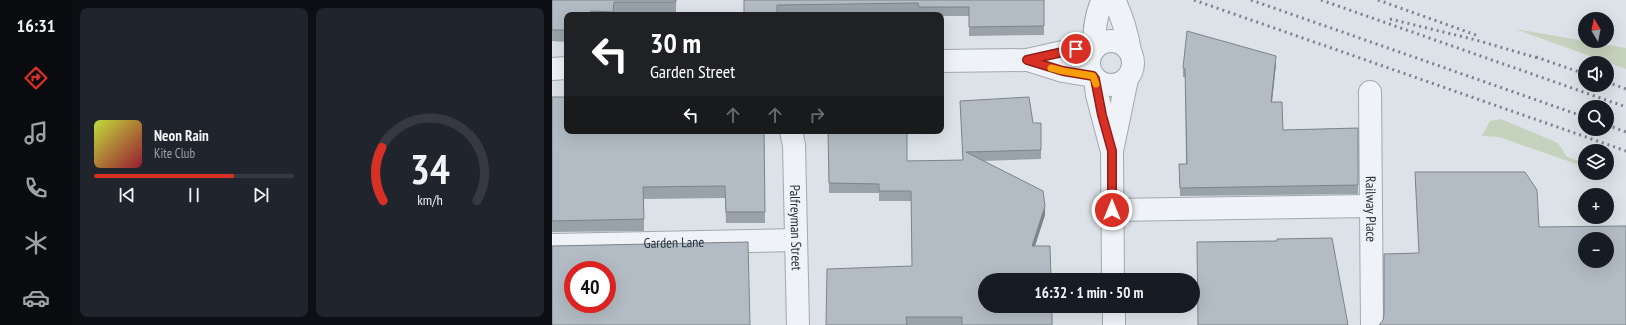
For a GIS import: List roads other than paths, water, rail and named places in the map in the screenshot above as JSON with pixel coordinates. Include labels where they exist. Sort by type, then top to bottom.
[{"type":"street","points":[[1103,0],[1098,9],[1094,35],[1094,49],[1088,63],[1094,78],[1112,151]]},
{"type":"street","points":[[1114,0],[1123,22],[1134,66],[1127,79],[1112,151],[1114,273]]},
{"type":"street","points":[[944,61],[1027,60],[1076,49],[1094,49],[1101,43],[1109,41],[1117,41],[1130,51]]},
{"type":"street","points":[[1027,60],[1063,71],[1094,78],[1108,86],[1121,83],[1127,79]]},
{"type":"street","points":[[552,69],[564,68]]},
{"type":"street","name":"Railway Place","points":[[1370,92],[1372,325]]},
{"type":"street","name":"Palfreyman Street","points":[[792,134],[794,145],[798,325]]},
{"type":"street","points":[[1112,210],[1371,206]]},
{"type":"street","name":"Garden Lane","points":[[552,245],[796,240]]},
{"type":"street","points":[[1114,313],[1114,325]]},
{"type":"railway","points":[[1194,0],[1626,151]]},
{"type":"railway","points":[[1251,0],[1578,115]]},
{"type":"railway","points":[[1321,0],[1626,107]]},
{"type":"railway","points":[[1378,0],[1476,35]]},
{"type":"railway","points":[[1390,19],[1476,40],[1541,59]]},
{"type":"railway","points":[[1536,57],[1578,72]]},
{"type":"railway","points":[[1614,85],[1626,89]]},
{"type":"railway","points":[[1614,128],[1626,132]]}]
